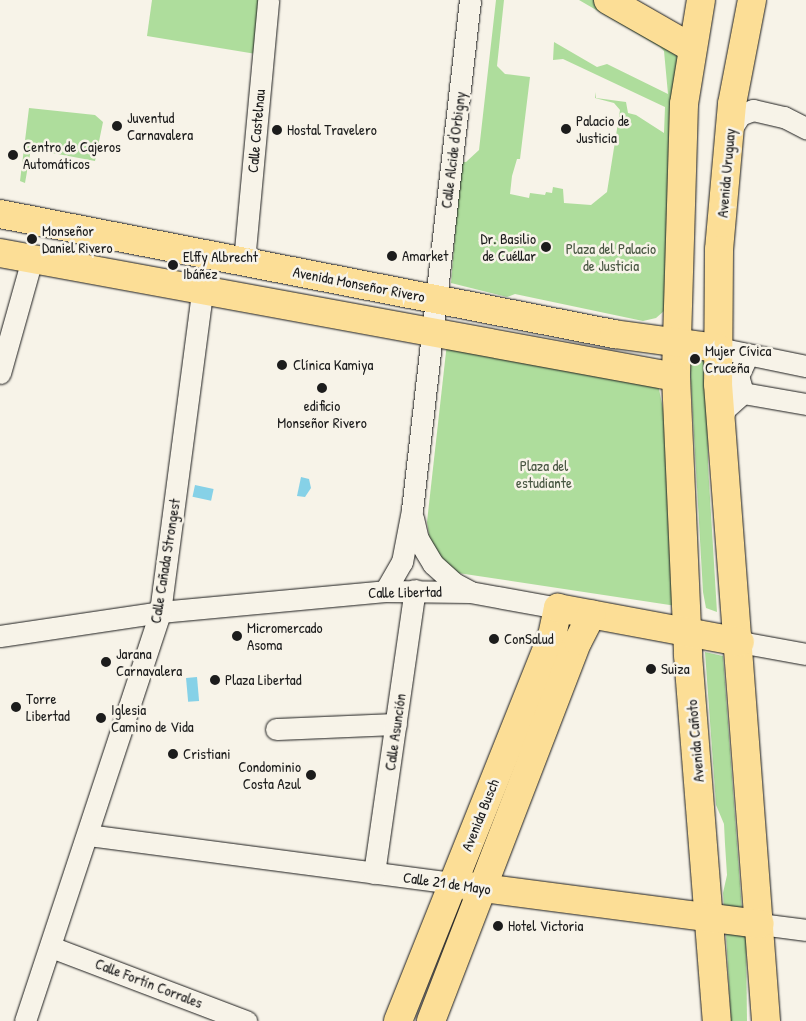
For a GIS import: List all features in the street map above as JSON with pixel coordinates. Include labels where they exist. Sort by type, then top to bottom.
[{"type":"main road","points":[[608,0],[692,48]]},
{"type":"main road","points":[[675,341],[684,104],[701,0]]},
{"type":"main road","name":"Avenida Uruguay","points":[[718,348],[719,250],[732,104],[752,0]]},
{"type":"main road","name":"Avenida Monseñor Rivero","points":[[0,214],[614,334],[718,348]]},
{"type":"main road","points":[[0,253],[202,292],[432,330],[676,376]]},
{"type":"main road","points":[[396,324],[406,312],[407,302],[401,293]]},
{"type":"main road","name":"Avenida Cañoto","points":[[675,341],[687,634],[717,1021]]},
{"type":"main road","points":[[718,348],[721,423],[740,642],[766,1021]]},
{"type":"main road","name":"Calle Libertad","points":[[558,608],[687,634],[740,642]]},
{"type":"main road","name":"Avenida Busch","points":[[431,1021],[489,876],[565,638],[558,608]]},
{"type":"main road","name":"Avenida Busch","points":[[398,1021],[465,855],[565,638],[592,614]]},
{"type":"main road","points":[[465,855],[470,866],[489,876]]},
{"type":"main road","name":"Calle 21 de Mayo","points":[[453,883],[489,876],[709,917],[760,924]]},
{"type":"street","name":"Calle Castelnau","points":[[244,261],[268,0]]},
{"type":"street","name":"Calle Alcide d'Orbigny","points":[[436,299],[470,0]]},
{"type":"street","points":[[731,129],[740,115],[752,110],[784,117],[806,128]]},
{"type":"street","points":[[0,373],[32,259]]},
{"type":"street","name":"Calle Cañada Strongest","points":[[26,1021],[160,612],[202,292]]},
{"type":"street","points":[[385,591],[402,562],[412,510],[436,299]]},
{"type":"street","points":[[718,348],[748,356],[806,366]]},
{"type":"street","points":[[743,393],[738,376],[748,356]]},
{"type":"street","points":[[721,423],[725,409],[743,393]]},
{"type":"street","points":[[743,393],[806,404]]},
{"type":"street","points":[[412,510],[418,538],[433,564],[454,583],[470,592]]},
{"type":"street","name":"Calle Asunción","points":[[374,873],[415,590]]},
{"type":"street","name":"Calle Libertad","points":[[0,636],[160,612],[385,591],[470,592],[558,608]]},
{"type":"street","name":"Calle Libertad","points":[[740,642],[806,654]]},
{"type":"street","points":[[276,729],[396,724]]},
{"type":"street","name":"Calle 21 de Mayo","points":[[88,835],[453,883]]},
{"type":"street","name":"Calle 21 de Mayo","points":[[760,924],[806,930]]},
{"type":"street","name":"Calle Fortín Corrales","points":[[51,946],[198,1012],[246,1021]]},
{"type":"green space","points":[[152,0],[261,0],[256,54],[147,36]]},
{"type":"green space","name":"Plaza del Palacio de Justicia","points":[[496,0],[504,0],[497,66],[505,74],[530,77],[520,159],[517,159],[512,176],[510,194],[529,198],[530,193],[545,195],[546,192],[552,193],[553,187],[563,189],[564,203],[591,205],[607,192],[620,110],[614,103],[595,98],[595,92],[596,98],[626,102],[628,113],[636,115],[664,133],[665,107],[563,59],[553,60],[554,42],[597,67],[607,64],[668,94],[664,51],[579,0],[594,0],[679,51],[664,311],[656,318],[643,321],[515,294],[507,297],[451,283],[461,162],[466,162],[479,150]]},
{"type":"green space","points":[[29,108],[95,115],[103,122],[95,161],[31,149],[25,183],[20,181]]},
{"type":"green space","name":"Plaza del estudiante","points":[[447,343],[658,384],[671,449],[683,607],[458,573],[447,567],[430,542],[427,522]]},
{"type":"green space","points":[[685,347],[707,353],[708,465],[717,612],[706,608],[703,592],[690,365]]},
{"type":"green space","points":[[705,652],[723,656],[742,910],[724,908],[723,893],[727,875],[724,824],[716,805]]},
{"type":"green space","points":[[726,933],[746,935],[747,1021],[731,1021]]},
{"type":"water","points":[[301,477],[309,479],[311,488],[305,497],[297,496]]},
{"type":"water","points":[[195,485],[214,489],[211,501],[193,497]]},
{"type":"water","points":[[197,677],[199,701],[188,702],[186,678]]},
{"type":"place","name":"Juventud Carnavalera","points":[[117,126]]},
{"type":"place","name":"Palacio de Justicia","points":[[566,129]]},
{"type":"place","name":"Hostal Travelero","points":[[277,130]]},
{"type":"place","name":"Centro de Cajeros Automáticos","points":[[13,155]]},
{"type":"place","name":"Monseñor Daniel Rivero","points":[[32,239]]},
{"type":"place","name":"Dr. Basilio de Cuéllar","points":[[546,247]]},
{"type":"place","name":"Amarket","points":[[392,256]]},
{"type":"place","name":"Elffy Albrecht Ibáñez","points":[[173,265]]},
{"type":"place","name":"Mujer Cívica Cruceña","points":[[695,359]]},
{"type":"place","name":"Clínica Kamiya","points":[[282,365]]},
{"type":"place","name":"edificio Monseñor Rivero","points":[[322,388]]},
{"type":"place","name":"Micromercado Asoma","points":[[237,636]]},
{"type":"place","name":"ConSalud","points":[[494,639]]},
{"type":"place","name":"Jarana Carnavalera","points":[[106,662]]},
{"type":"place","name":"Suiza","points":[[651,669]]},
{"type":"place","name":"Plaza Libertad","points":[[215,680]]},
{"type":"place","name":"Torre Libertad","points":[[16,707]]},
{"type":"place","name":"Iglesia Camino de Vida","points":[[101,718]]},
{"type":"place","name":"Cristiani","points":[[173,754]]},
{"type":"place","name":"Condominio Costa Azul","points":[[311,775]]},
{"type":"place","name":"Hotel Victoria","points":[[498,926]]}]
